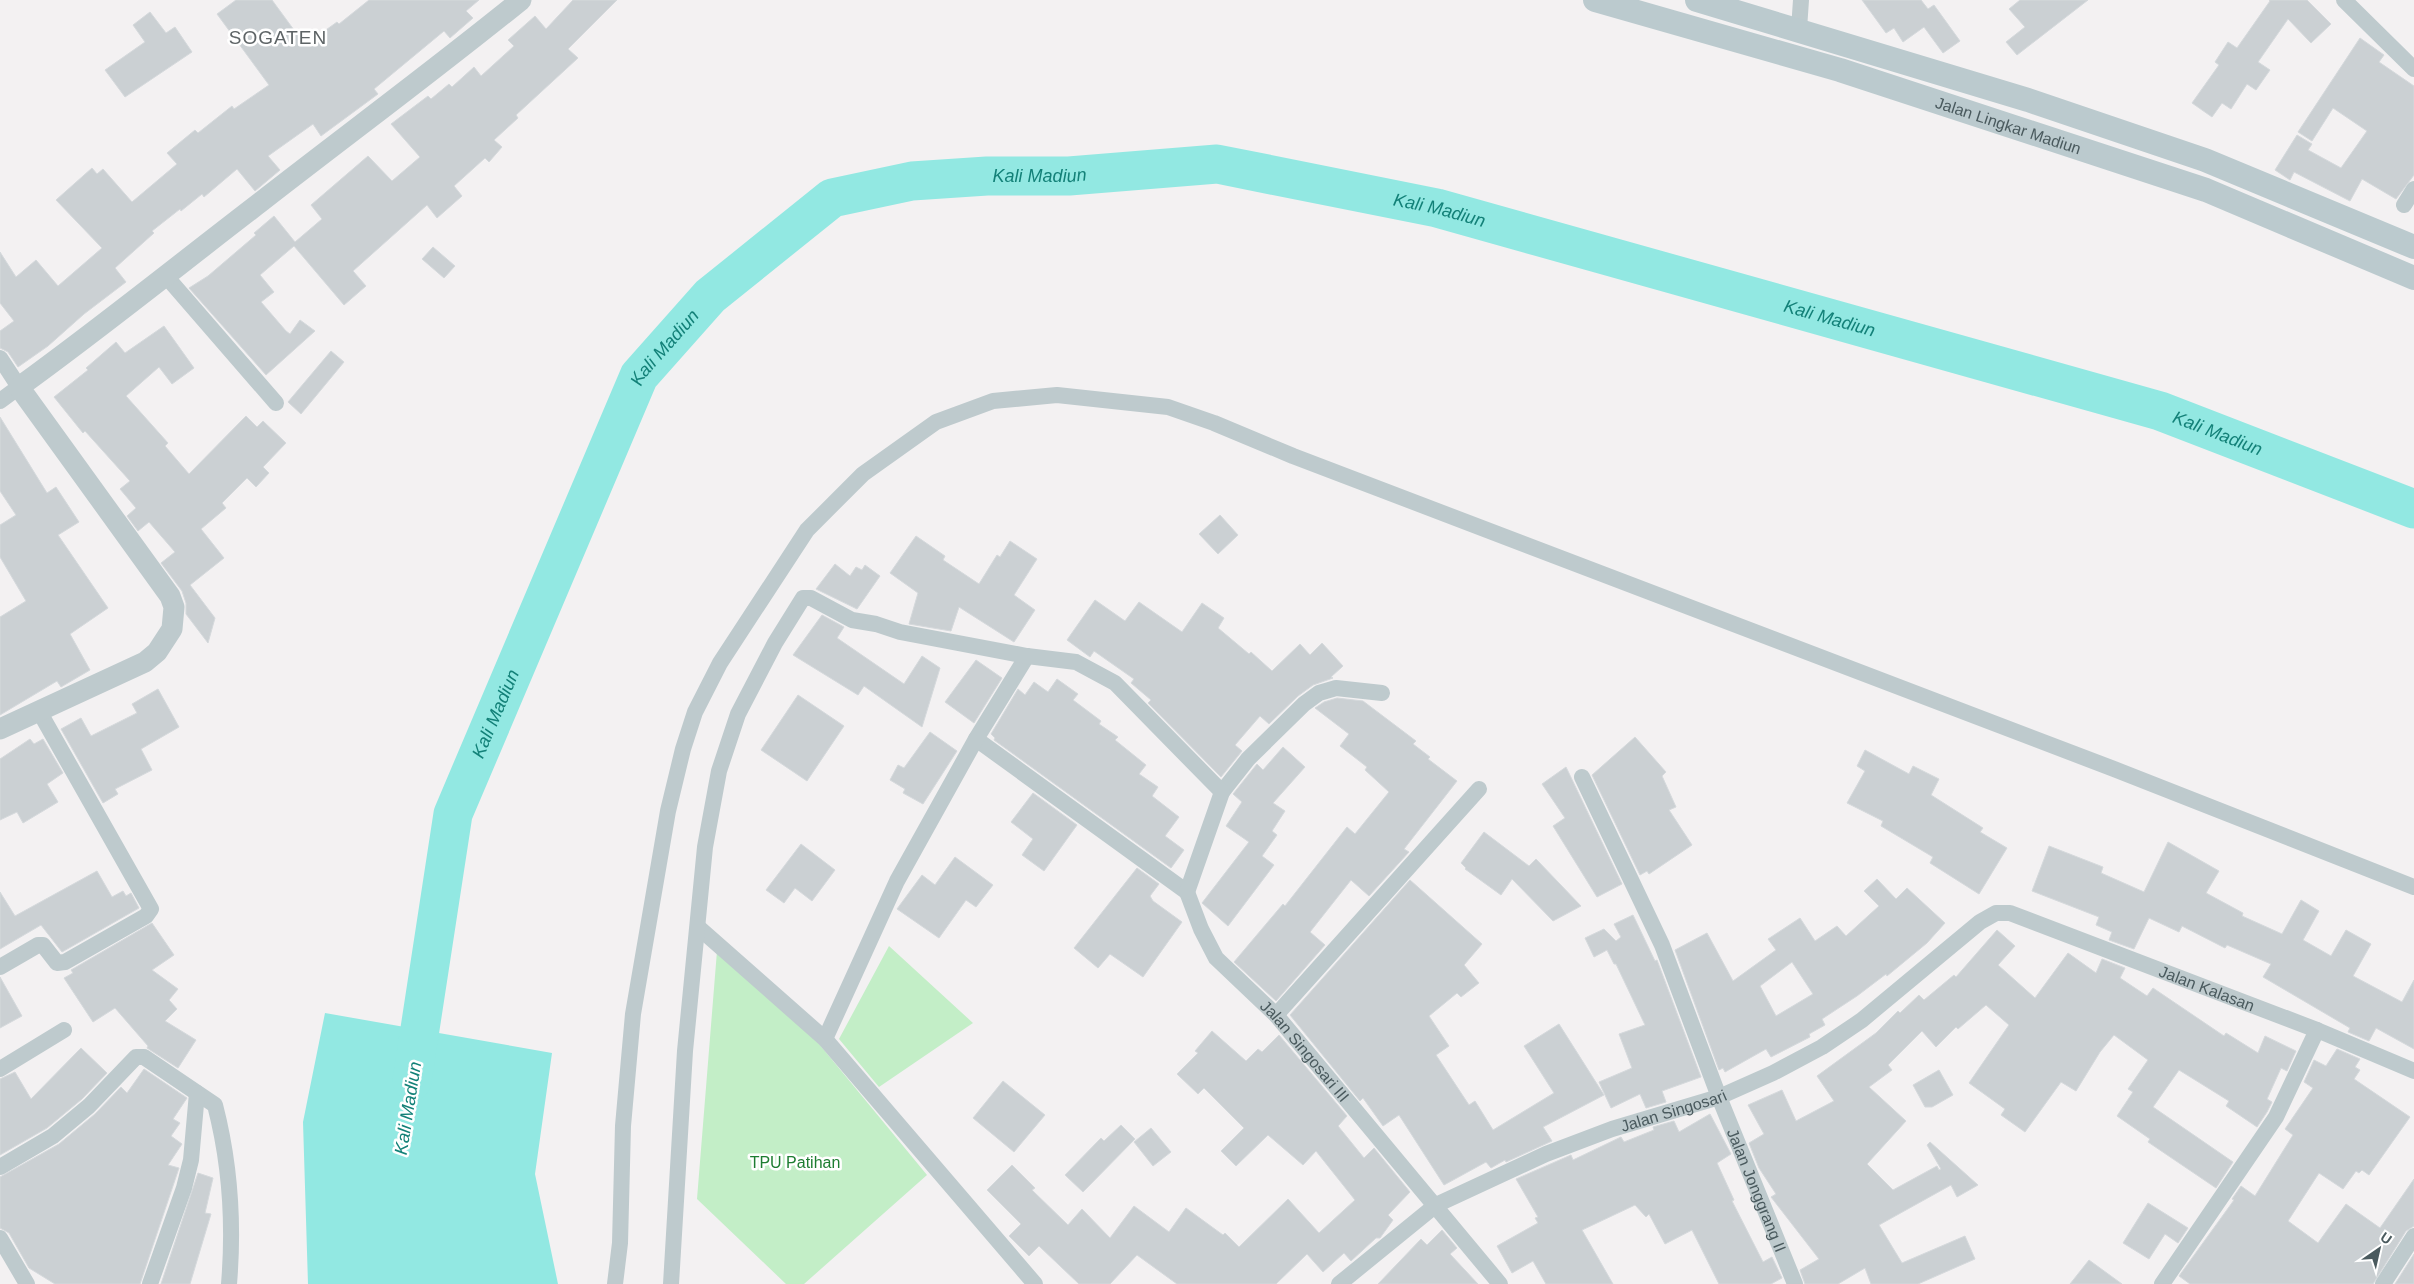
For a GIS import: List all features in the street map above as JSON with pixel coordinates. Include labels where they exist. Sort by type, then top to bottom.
[{"type":"main road","name":"Jalan Lingkar Madiun","points":[[1595,0],[1877,82],[2206,190],[2414,278]]},
{"type":"main road","name":"Jalan Lingkar Madiun","points":[[1697,0],[1884,55],[2205,160],[2414,247]]},
{"type":"main road","points":[[1877,82],[1884,55]]},
{"type":"street","points":[[0,401],[74,347],[417,84],[521,0]]},
{"type":"street","points":[[1799,29],[1801,0]]},
{"type":"street","points":[[2344,0],[2414,69]]},
{"type":"street","points":[[2404,205],[2414,190]]},
{"type":"street","points":[[165,276],[276,403]]},
{"type":"street","points":[[0,358],[170,596],[174,607],[172,629],[165,642],[145,662],[0,729]]},
{"type":"street","points":[[615,1284],[620,1243],[623,1126],[633,1014],[668,810],[683,749],[695,712],[720,663],[807,530],[863,474],[936,422],[993,401],[1057,395],[1168,407],[1214,423],[1302,460],[2114,769],[2414,887]]},
{"type":"street","points":[[671,1284],[685,1051],[706,847],[719,771],[738,714],[775,643],[803,598],[811,598],[852,620],[924,637],[1027,656],[1076,662],[1114,683],[1222,792]]},
{"type":"street","points":[[825,1039],[898,881],[976,739],[1027,656]]},
{"type":"street","points":[[976,739],[1187,892],[1222,792],[1248,758],[1304,704],[1319,693],[1336,688],[1382,693]]},
{"type":"street","points":[[0,967],[38,945],[43,945],[57,963],[65,962],[146,916],[150,909],[38,711]]},
{"type":"street","name":"Jalan Jonggrang II","points":[[1582,777],[1662,945],[1719,1097],[1795,1284]]},
{"type":"street","points":[[1276,1015],[1479,789]]},
{"type":"street","name":"Jalan Singosari III","points":[[1187,892],[1210,950],[1276,1015],[1500,1284]]},
{"type":"street","name":"Jalan Singosari","points":[[1339,1284],[1436,1205],[1546,1154],[1612,1129],[1719,1097],[1773,1073],[1822,1047],[1862,1020],[1980,922],[1996,913]]},
{"type":"street","name":"Jalan Kalasan","points":[[1996,913],[2010,913],[2317,1030],[2414,1071]]},
{"type":"street","points":[[698,927],[825,1039],[1036,1284]]},
{"type":"street","points":[[0,1069],[64,1030]]},
{"type":"street","points":[[2162,1284],[2276,1117],[2317,1030]]},
{"type":"street","points":[[0,1167],[53,1136],[89,1106],[138,1056],[214,1105],[228,1169],[231,1254],[229,1284]]},
{"type":"street","points":[[150,1284],[187,1178],[191,1160],[197,1093]]},
{"type":"street","points":[[2383,1284],[2414,1236]]},
{"type":"street","points":[[0,1238],[27,1284]]},
{"type":"green space","points":[[889,946],[973,1023],[879,1087],[839,1039]]},
{"type":"green space","name":"TPU Patihan","points":[[717,951],[796,1016],[927,1175],[804,1284],[786,1284],[697,1199]]},
{"type":"water","points":[[325,1013],[552,1053],[535,1174],[558,1284],[308,1284],[303,1122]]},
{"type":"building","points":[[236,0],[272,0],[305,45],[337,22],[339,24],[369,0],[479,0],[466,11],[473,18],[450,38],[444,31],[374,89],[378,94],[321,136],[313,124],[268,156],[280,170],[255,191],[237,169],[204,197],[202,194],[152,231],[154,233],[115,268],[126,282],[84,314],[48,346],[18,367],[8,352],[0,348],[0,331],[14,321],[0,303],[0,252],[16,277],[36,260],[58,286],[102,248],[56,200],[92,168],[97,174],[103,169],[132,202],[177,164],[167,153],[195,130],[198,133],[232,106],[234,109],[269,85],[217,14]]},
{"type":"building","points":[[573,0],[617,0],[568,49],[578,58],[516,115],[518,118],[494,140],[502,147],[489,162],[485,158],[454,186],[462,196],[437,218],[427,205],[353,271],[366,286],[344,305],[294,246],[260,275],[274,292],[261,302],[286,331],[290,334],[300,320],[315,331],[266,375],[189,288],[208,276],[256,235],[254,233],[274,216],[295,242],[322,219],[311,205],[368,156],[392,181],[420,157],[391,124],[428,96],[431,99],[449,84],[452,87],[474,67],[481,76],[514,46],[508,40],[535,16],[546,29]]},
{"type":"building","points":[[1862,0],[1921,0],[1928,9],[1934,5],[1960,41],[1943,53],[1924,27],[1903,42],[1894,28],[1886,33]]},
{"type":"building","points":[[2020,0],[2088,0],[2017,55],[2006,42],[2025,27],[2009,9]]},
{"type":"building","points":[[2269,0],[2307,0],[2331,24],[2311,43],[2288,19],[2258,62],[2270,70],[2256,90],[2247,84],[2231,109],[2222,103],[2212,117],[2192,103],[2219,65],[2215,62],[2228,42],[2237,48]]},
{"type":"building","points":[[150,12],[166,33],[175,27],[192,52],[125,97],[105,70],[145,42],[133,25]]},
{"type":"building","points":[[2360,38],[2384,55],[2379,62],[2414,86],[2414,175],[2396,199],[2362,179],[2350,201],[2294,172],[2290,180],[2275,170],[2297,135],[2312,144],[2308,150],[2341,168],[2367,131],[2333,108],[2312,141],[2298,132]]},
{"type":"building","points":[[433,247],[455,266],[444,278],[422,259]]},
{"type":"building","points":[[164,326],[194,368],[172,384],[159,367],[126,396],[168,443],[165,446],[189,474],[246,416],[257,427],[263,421],[286,443],[263,467],[269,473],[256,487],[247,478],[222,503],[226,508],[201,529],[224,558],[190,585],[215,618],[208,643],[186,614],[186,603],[182,591],[161,563],[175,552],[149,522],[138,531],[127,516],[136,508],[120,489],[130,481],[85,431],[83,433],[54,397],[88,370],[86,368],[116,342],[125,353]]},
{"type":"building","points":[[331,351],[344,362],[301,414],[288,402]]},
{"type":"building","points":[[0,417],[47,493],[56,487],[79,522],[58,535],[108,608],[70,634],[90,670],[61,687],[57,681],[0,715],[0,617],[26,601],[0,557],[0,525],[16,515],[0,491]]},
{"type":"building","points":[[1220,515],[1238,535],[1218,554],[1199,534]]},
{"type":"building","points":[[916,536],[945,556],[943,560],[979,584],[997,555],[1000,557],[1010,541],[1037,559],[1014,595],[1035,610],[1014,642],[959,607],[951,631],[909,624],[918,593],[890,573]]},
{"type":"building","points":[[835,564],[850,576],[856,567],[862,570],[865,565],[880,576],[857,609],[816,589]]},
{"type":"building","points":[[1095,600],[1125,621],[1139,602],[1182,632],[1202,603],[1224,618],[1218,628],[1249,654],[1251,652],[1272,671],[1300,644],[1310,655],[1322,643],[1343,666],[1331,677],[1333,678],[1313,685],[1298,696],[1269,724],[1260,716],[1235,745],[1242,751],[1221,777],[1148,703],[1151,700],[1131,683],[1134,679],[1094,651],[1090,657],[1067,640]]},
{"type":"building","points":[[822,615],[844,627],[837,638],[904,684],[922,656],[940,668],[922,727],[864,686],[858,695],[793,655]]},
{"type":"building","points":[[976,660],[1002,678],[974,723],[945,702]]},
{"type":"building","points":[[1057,679],[1078,694],[1073,700],[1101,721],[1099,724],[1118,737],[1115,740],[1146,765],[1139,774],[1158,787],[1152,796],[1179,817],[1165,836],[1184,850],[1171,868],[994,740],[995,738],[991,734],[1018,689],[1025,695],[1034,682],[1048,692]]},
{"type":"building","points":[[158,689],[179,727],[141,749],[152,770],[115,789],[118,794],[103,803],[61,729],[81,718],[91,736],[137,713],[132,704]]},
{"type":"building","points":[[798,695],[844,726],[807,781],[761,750]]},
{"type":"building","points":[[1337,698],[1363,701],[1416,741],[1413,744],[1430,757],[1428,759],[1457,781],[1404,849],[1409,852],[1369,896],[1351,880],[1310,932],[1325,945],[1276,1001],[1234,962],[1283,904],[1285,906],[1347,827],[1355,834],[1389,792],[1365,770],[1367,767],[1340,746],[1349,734],[1315,708],[1324,702]]},
{"type":"building","points":[[930,732],[957,751],[923,804],[903,793],[905,789],[890,780],[898,765],[904,768]]},
{"type":"building","points":[[1635,737],[1666,772],[1662,776],[1676,807],[1669,810],[1692,845],[1649,874],[1647,871],[1640,875],[1592,775]]},
{"type":"building","points":[[30,739],[34,744],[43,739],[63,773],[47,784],[58,802],[23,823],[17,812],[0,820],[0,759]]},
{"type":"building","points":[[1283,747],[1305,767],[1273,803],[1285,811],[1272,831],[1277,835],[1262,856],[1274,865],[1228,926],[1202,903],[1249,842],[1226,826],[1242,802],[1233,794],[1257,764],[1263,770]]},
{"type":"building","points":[[1865,750],[1909,774],[1913,766],[1939,779],[1931,795],[1983,828],[1980,832],[2007,848],[1979,894],[1930,863],[1933,857],[1881,826],[1883,821],[1847,803],[1865,771],[1857,766]]},
{"type":"building","points":[[1566,767],[1622,884],[1597,897],[1553,826],[1565,818],[1542,784]]},
{"type":"building","points":[[1033,793],[1077,825],[1044,871],[1022,855],[1033,839],[1011,822]]},
{"type":"building","points":[[1484,832],[1529,866],[1536,859],[1581,906],[1553,921],[1512,879],[1501,895],[1465,869],[1461,863]]},
{"type":"building","points":[[2168,842],[2219,871],[2206,893],[2243,913],[2242,916],[2282,934],[2301,900],[2319,911],[2303,940],[2331,956],[2346,930],[2371,944],[2353,976],[2402,1002],[2414,980],[2414,1049],[2376,1028],[2369,1041],[2348,1032],[2350,1028],[2263,977],[2271,964],[2227,945],[2225,948],[2182,926],[2179,932],[2149,918],[2134,949],[2109,940],[2112,932],[2096,925],[2099,917],[2032,891],[2049,846],[2103,867],[2101,873],[2144,892]]},
{"type":"building","points":[[801,844],[835,870],[812,901],[795,888],[784,903],[766,890]]},
{"type":"building","points":[[955,857],[993,885],[976,907],[966,900],[939,938],[897,909],[922,875],[935,885]]},
{"type":"building","points":[[1137,868],[1159,884],[1150,896],[1153,901],[1182,922],[1143,977],[1110,954],[1098,968],[1074,948]]},
{"type":"building","points":[[97,871],[112,897],[123,891],[126,896],[131,893],[139,908],[62,952],[41,925],[0,949],[0,892],[15,916]]},
{"type":"building","points":[[1877,879],[1896,899],[1907,888],[1945,923],[1927,943],[1887,976],[1886,974],[1822,1019],[1825,1025],[1809,1034],[1810,1037],[1771,1057],[1766,1049],[1725,1072],[1723,1068],[1719,1070],[1675,950],[1707,933],[1733,981],[1776,950],[1768,939],[1800,918],[1815,941],[1837,926],[1846,936],[1879,906],[1864,891]],"holes":[[[1792,962],[1813,994],[1776,1016],[1760,986]]]},
{"type":"building","points":[[1410,880],[1482,944],[1464,965],[1479,983],[1461,997],[1457,993],[1429,1016],[1449,1046],[1436,1055],[1469,1105],[1475,1101],[1493,1130],[1554,1093],[1524,1046],[1559,1024],[1604,1095],[1543,1127],[1552,1141],[1506,1162],[1505,1160],[1491,1168],[1486,1162],[1444,1185],[1399,1115],[1383,1126],[1363,1098],[1360,1101],[1290,1015]]},
{"type":"building","points":[[1633,915],[1655,961],[1657,960],[1701,1077],[1662,1091],[1666,1102],[1646,1108],[1640,1094],[1611,1108],[1599,1082],[1632,1068],[1619,1034],[1645,1025],[1616,964],[1614,964],[1607,950],[1594,957],[1585,938],[1604,929],[1616,941],[1621,937],[1614,924]]},
{"type":"building","points":[[152,923],[174,955],[152,970],[178,989],[169,1000],[177,1009],[165,1021],[196,1040],[178,1068],[147,1048],[148,1046],[115,1008],[93,1022],[64,978],[73,973],[71,970]]},
{"type":"building","points":[[1997,930],[2015,946],[1998,965],[2035,998],[2068,953],[2096,973],[2102,959],[2125,968],[2120,978],[2147,996],[2153,988],[2224,1036],[2226,1033],[2258,1053],[2265,1036],[2296,1051],[2287,1071],[2281,1068],[2267,1099],[2272,1102],[2267,1112],[2257,1127],[2226,1106],[2229,1101],[2179,1070],[2153,1107],[2233,1162],[2216,1188],[2148,1142],[2150,1139],[2117,1116],[2133,1092],[2128,1089],[2148,1060],[2114,1035],[2100,1052],[2076,1091],[2061,1082],[2025,1132],[2001,1115],[2005,1109],[1969,1083],[2009,1025],[1986,1005],[1958,1029],[1956,1027],[1936,1047],[1922,1031],[1888,1065],[1892,1070],[1869,1087],[1906,1121],[1867,1164],[1893,1190],[1937,1166],[1939,1170],[1941,1169],[1927,1145],[1930,1142],[1978,1185],[1957,1197],[1951,1185],[1879,1225],[1902,1263],[1965,1236],[1975,1259],[1918,1284],[1871,1284],[1865,1268],[1838,1284],[1805,1284],[1800,1270],[1819,1259],[1771,1197],[1776,1194],[1759,1168],[1749,1143],[1764,1134],[1748,1105],[1782,1090],[1796,1121],[1834,1101],[1817,1076],[1876,1033],[1898,1011],[1900,1013],[1919,995],[1924,1000],[1954,975],[1956,977]]},
{"type":"building","points":[[0,977],[22,1016],[0,1028]]},
{"type":"building","points":[[1212,1031],[1246,1061],[1258,1049],[1262,1052],[1279,1035],[1347,1116],[1338,1126],[1364,1158],[1374,1148],[1410,1192],[1388,1215],[1393,1220],[1380,1238],[1376,1238],[1351,1261],[1344,1253],[1323,1272],[1307,1254],[1276,1284],[1177,1284],[1137,1255],[1110,1284],[1079,1284],[1039,1246],[1029,1256],[1009,1236],[1021,1224],[987,1190],[1012,1165],[1035,1188],[1032,1190],[1068,1225],[1082,1209],[1110,1238],[1134,1206],[1169,1232],[1186,1208],[1223,1235],[1225,1233],[1239,1247],[1288,1199],[1319,1233],[1355,1200],[1316,1151],[1303,1165],[1268,1135],[1236,1166],[1221,1151],[1244,1128],[1204,1088],[1198,1094],[1177,1074],[1198,1053],[1195,1051]]},
{"type":"building","points":[[81,1048],[107,1073],[82,1099],[47,1128],[0,1155],[0,1079],[15,1072],[31,1099]]},
{"type":"building","points":[[2337,1049],[2360,1059],[2355,1067],[2360,1070],[2354,1079],[2410,1117],[2369,1175],[2362,1170],[2359,1173],[2356,1171],[2343,1189],[2319,1173],[2288,1221],[2318,1243],[2346,1204],[2380,1228],[2414,1179],[2414,1226],[2406,1231],[2373,1284],[2190,1284],[2179,1276],[2234,1200],[2232,1199],[2241,1186],[2255,1196],[2293,1135],[2285,1129],[2313,1088],[2304,1082],[2314,1060],[2326,1066]]},
{"type":"building","points":[[144,1069],[187,1098],[173,1119],[180,1123],[171,1136],[182,1144],[168,1165],[179,1168],[140,1284],[55,1284],[29,1268],[9,1233],[0,1228],[0,1177],[59,1144],[95,1114],[121,1087],[127,1093]]},
{"type":"building","points":[[1939,1070],[1953,1095],[1932,1107],[1925,1107],[1913,1085]]},
{"type":"building","points":[[1003,1081],[1045,1115],[1014,1152],[973,1118]]},
{"type":"building","points":[[1710,1114],[1731,1154],[1717,1163],[1734,1200],[1732,1201],[1763,1262],[1772,1257],[1782,1278],[1771,1284],[1719,1284],[1692,1230],[1665,1244],[1649,1214],[1646,1217],[1635,1205],[1582,1230],[1613,1284],[1546,1284],[1533,1261],[1512,1273],[1497,1246],[1538,1223],[1535,1218],[1538,1217],[1516,1179],[1571,1155],[1573,1160],[1621,1137],[1624,1142],[1654,1130],[1653,1127],[1674,1121],[1679,1132]]},
{"type":"building","points":[[1121,1125],[1135,1139],[1083,1192],[1065,1175],[1101,1138],[1104,1141]]},
{"type":"building","points":[[1151,1128],[1171,1152],[1153,1166],[1134,1142]]},
{"type":"building","points":[[198,1173],[213,1178],[205,1213],[211,1214],[190,1284],[161,1284]]},
{"type":"building","points":[[2148,1203],[2188,1228],[2178,1243],[2165,1234],[2149,1259],[2123,1243]]},
{"type":"building","points":[[1442,1230],[1457,1248],[1450,1254],[1478,1284],[1378,1284],[1421,1239],[1427,1245]]},
{"type":"building","points":[[2414,1254],[2414,1284],[2395,1284]]},
{"type":"building","points":[[2089,1260],[2122,1284],[2070,1284]]},
{"type":"waterway","name":"Kali Madiun","points":[[412,1081],[453,814],[639,376],[710,296],[832,198],[912,181],[987,176],[1069,176],[1217,164],[1437,208],[2160,411],[2414,509]]},
{"type":"district","name":"SOGATEN","points":[[278,37]]}]
